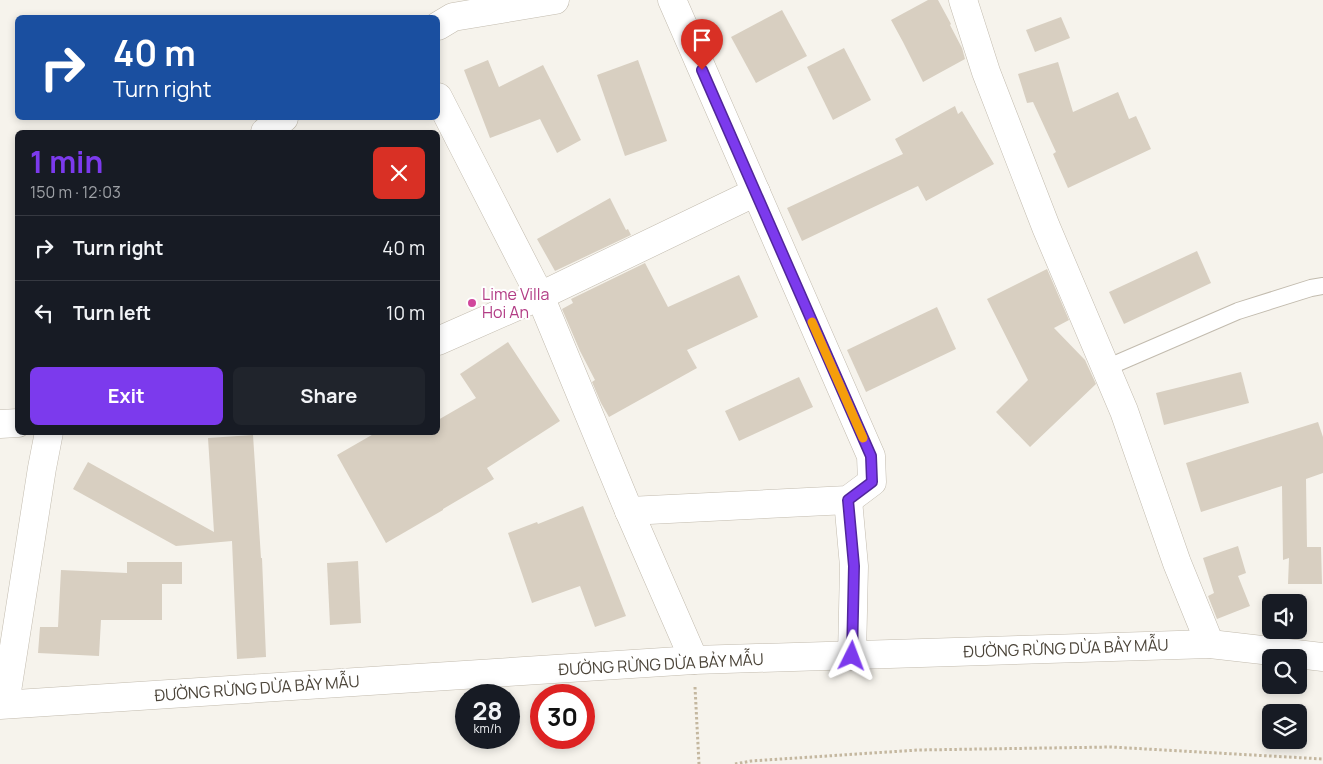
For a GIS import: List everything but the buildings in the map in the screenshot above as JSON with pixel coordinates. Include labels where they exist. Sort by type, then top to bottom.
[{"type":"street","points":[[440,25],[453,17],[554,0]]},
{"type":"street","points":[[629,511],[848,500],[872,482],[871,456],[672,0]]},
{"type":"street","points":[[963,0],[986,72],[1046,227],[1124,411],[1177,563],[1210,644]]},
{"type":"street","points":[[440,101],[540,296],[629,511],[694,660]]},
{"type":"street","points":[[268,130],[281,120]]},
{"type":"street","points":[[440,340],[540,296],[756,192]]},
{"type":"street","points":[[0,424],[15,423]]},
{"type":"street","points":[[3,704],[48,435]]},
{"type":"street","points":[[848,500],[854,566],[852,656]]},
{"type":"street","name":"ĐƯỜNG RỪNG DỪA BẢY MẪU","points":[[3,704],[694,660],[1210,644],[1323,657]]},
{"type":"lane","points":[[1106,368],[1238,310],[1323,286]]},
{"type":"path","points":[[694,660],[699,764]]},
{"type":"path","points":[[735,764],[918,750],[1111,747],[1323,759]]},
{"type":"slow traffic","points":[[812,322],[863,438]]},
{"type":"place","name":"Lime Villa Hoi An","points":[[472,303]]},
{"type":"route","points":[[702,70],[871,456],[872,482],[848,500],[854,566],[852,656]]}]
